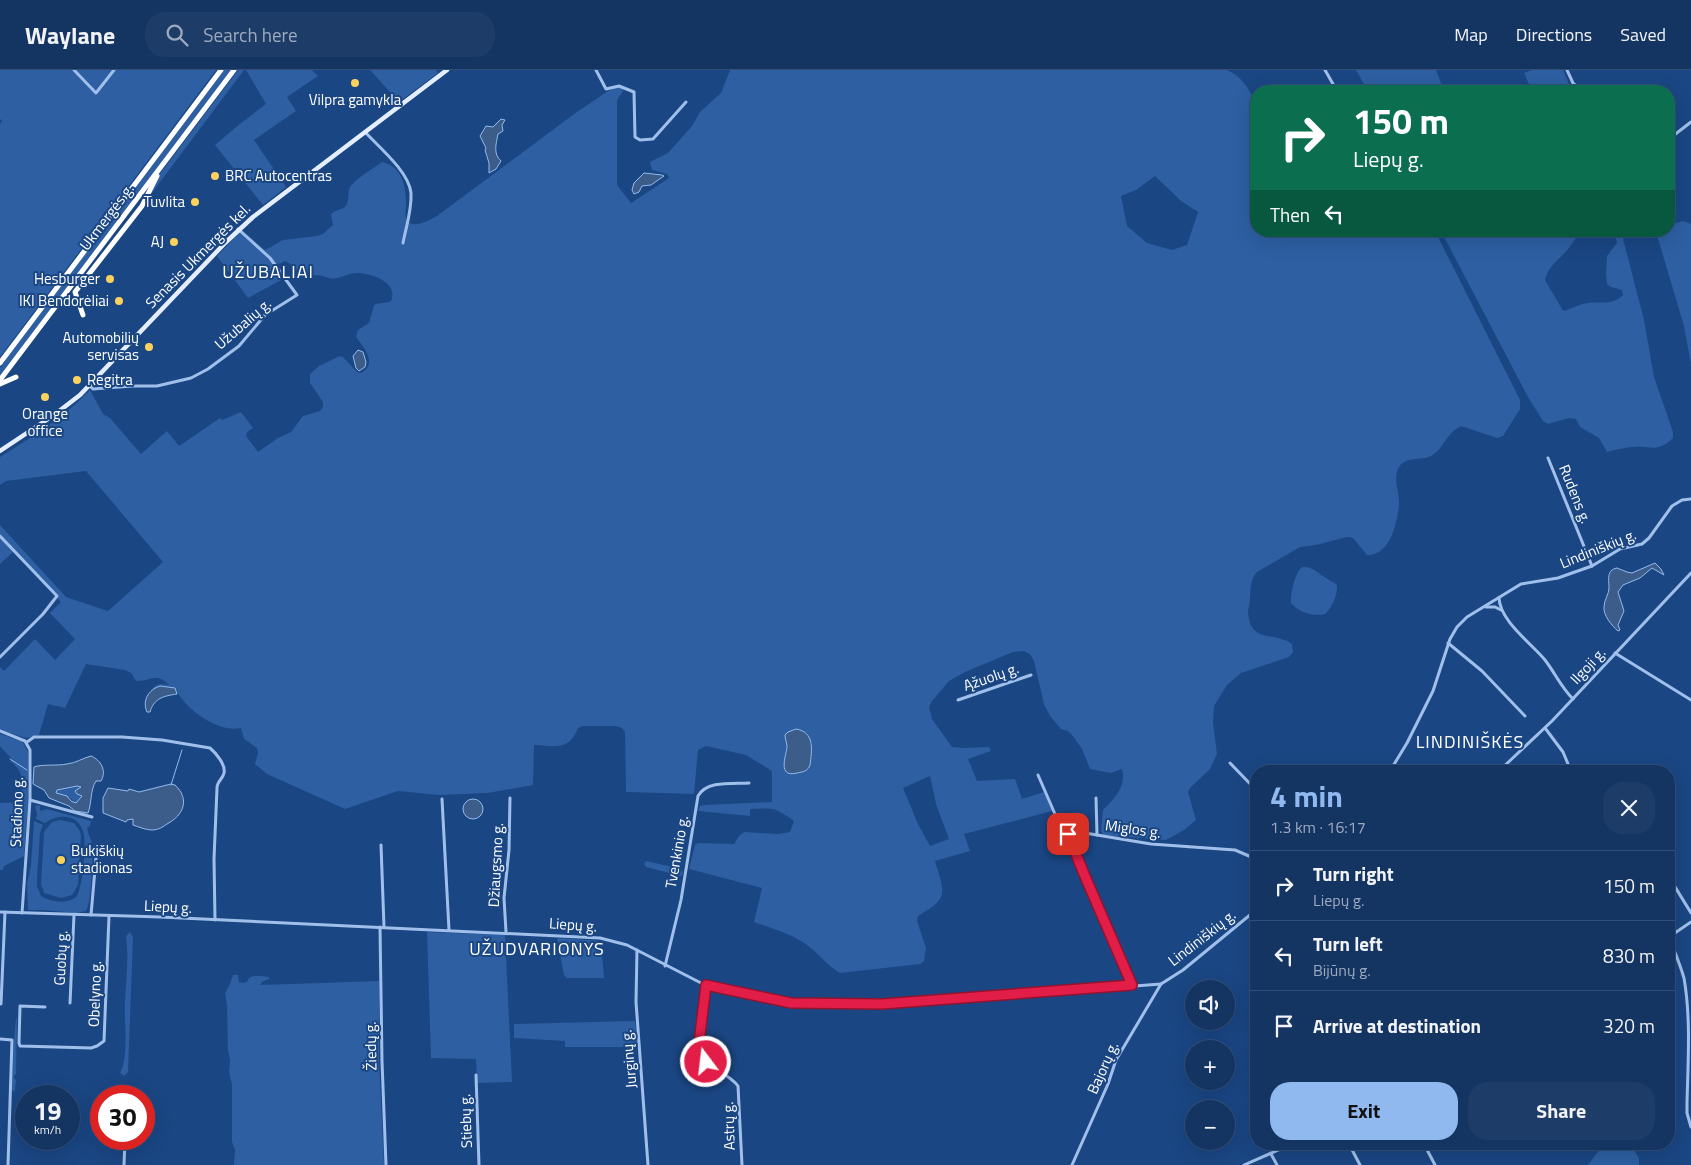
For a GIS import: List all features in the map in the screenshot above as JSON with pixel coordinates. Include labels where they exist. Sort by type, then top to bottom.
[{"type":"highway","name":"Ukmergės g.","points":[[0,363],[221,70]]},
{"type":"highway","name":"Ukmergės g.","points":[[0,382],[234,70]]},
{"type":"highway","points":[[83,315],[75,292],[92,273],[142,206],[168,157]]},
{"type":"highway","points":[[0,382],[16,377]]},
{"type":"main road","name":"Senasis Ukmergės kel.","points":[[0,451],[65,408],[90,386],[238,230],[267,205],[447,70]]},
{"type":"street","points":[[74,70],[96,93],[114,70]]},
{"type":"street","points":[[596,70],[606,89],[619,86],[634,92],[635,137],[640,140],[653,139],[686,102]]},
{"type":"street","points":[[1326,70],[1334,85]]},
{"type":"street","points":[[1567,70],[1575,85]]},
{"type":"street","points":[[1675,134],[1691,122]]},
{"type":"street","points":[[365,131],[401,171],[408,184],[411,194],[410,208],[403,243]]},
{"type":"street","name":"Užubalių g.","points":[[90,386],[92,389],[156,386],[189,379],[208,369],[239,346],[265,315],[297,295],[270,258],[238,230]]},
{"type":"street","name":"Rudens g.","points":[[1548,458],[1592,566]]},
{"type":"street","name":"Lindiniškių g.","points":[[1394,765],[1433,691],[1448,642],[1460,624],[1473,613],[1521,584],[1558,578],[1592,566],[1620,549],[1645,542],[1672,506],[1682,500],[1691,499]]},
{"type":"street","points":[[0,536],[58,596],[43,614],[0,657]]},
{"type":"street","name":"Ilgoji g.","points":[[1505,765],[1573,699],[1691,573]]},
{"type":"street","points":[[1499,598],[1501,610]]},
{"type":"street","points":[[1485,607],[1495,607],[1501,610],[1542,657],[1562,687],[1573,699]]},
{"type":"street","points":[[1448,642],[1482,671],[1525,716]]},
{"type":"street","points":[[1615,653],[1691,700]]},
{"type":"street","name":"Ąžuolų g.","points":[[958,700],[1031,674]]},
{"type":"street","points":[[1544,728],[1563,752],[1568,765]]},
{"type":"street","points":[[0,731],[27,742],[34,737],[114,736],[162,740],[210,748],[215,752],[224,770],[224,775],[217,783],[214,859],[215,920]]},
{"type":"street","name":"Stadiono g.","points":[[22,913],[30,800],[30,750],[27,742]]},
{"type":"street","points":[[1230,763],[1250,784]]},
{"type":"street","points":[[1038,775],[1058,820],[1067,830],[1132,985]]},
{"type":"street","name":"Tvenkinio g.","points":[[665,966],[681,900],[698,796],[701,791],[709,786],[749,783]]},
{"type":"street","name":"Džiaugsmo g.","points":[[506,932],[504,898],[509,850],[510,798]]},
{"type":"street","points":[[1096,798],[1097,835]]},
{"type":"street","points":[[442,799],[449,930]]},
{"type":"street","points":[[30,800],[92,817]]},
{"type":"street","name":"Miglos g.","points":[[1067,830],[1151,844],[1235,850],[1250,856]]},
{"type":"street","name":"Žiedų g.","points":[[381,845],[382,1061],[386,1165]]},
{"type":"street","points":[[91,915],[96,858]]},
{"type":"street","points":[[1675,887],[1691,913]]},
{"type":"street","points":[[2,912],[2,1004]]},
{"type":"street","name":"Liepų g.","points":[[2,912],[506,932],[600,938],[613,940],[637,950],[665,966],[706,985],[791,1003],[882,1004],[1161,984]]},
{"type":"street","name":"Guobų g.","points":[[70,1003],[74,915]]},
{"type":"street","name":"Lindiniškių g.","points":[[1161,984],[1183,970],[1250,915]]},
{"type":"street","name":"Obelyno g.","points":[[45,1007],[20,1006],[20,1046],[91,1048],[104,1041],[109,916]]},
{"type":"street","points":[[1675,933],[1691,922]]},
{"type":"street","name":"Jurginų g.","points":[[637,950],[636,1002],[648,1165]]},
{"type":"street","points":[[1675,953],[1686,989],[1689,1035],[1687,1113],[1691,1127]]},
{"type":"street","name":"Bajorų g.","points":[[1072,1165],[1108,1084],[1116,1060],[1161,984]]},
{"type":"street","name":"Astrų g.","points":[[706,985],[699,1053],[706,1062],[734,1080],[738,1086],[742,1165]]},
{"type":"street","points":[[0,1040],[12,1040],[8,1165]]},
{"type":"street","name":"Stiebų g.","points":[[476,1076],[479,1165]]},
{"type":"street","points":[[124,1150],[124,1165]]},
{"type":"street","points":[[1244,1165],[1279,1150]]},
{"type":"street","points":[[1353,1150],[1360,1165]]},
{"type":"street","points":[[1427,1150],[1435,1165]]},
{"type":"street","points":[[1271,1154],[1276,1165]]},
{"type":"shaded area","points":[[0,70],[216,70],[0,357],[0,124],[2,121],[0,119]]},
{"type":"shaded area","points":[[224,70],[231,70],[0,376],[0,368],[19,341]]},
{"type":"shaded area","points":[[238,70],[244,70],[151,194],[159,175]]},
{"type":"shaded area","points":[[246,70],[312,70],[318,76],[287,97],[296,111],[254,140],[286,187],[263,205],[215,145],[266,104]]},
{"type":"shaded area","points":[[370,70],[436,70],[438,73],[399,102]]},
{"type":"shaded area","points":[[730,70],[1227,70],[1240,78],[1250,93],[1250,237],[1438,237],[1520,400],[1520,409],[1503,436],[1497,438],[1461,426],[1431,456],[1406,461],[1399,467],[1396,481],[1399,505],[1394,529],[1387,544],[1375,554],[1367,555],[1353,538],[1347,537],[1300,547],[1257,572],[1251,584],[1248,613],[1250,623],[1258,633],[1285,640],[1292,644],[1293,652],[1289,657],[1241,673],[1227,685],[1214,706],[1213,723],[1217,754],[1210,769],[1188,792],[1196,820],[1184,830],[1166,840],[1103,835],[1101,830],[1103,810],[1119,792],[1123,781],[1122,769],[1111,773],[1090,769],[1082,749],[1072,735],[1068,731],[1061,729],[1050,716],[1044,704],[1034,661],[1030,654],[1024,651],[1013,652],[965,672],[949,681],[929,707],[932,719],[952,747],[989,747],[991,751],[968,759],[977,781],[1015,779],[1022,799],[1044,792],[1052,811],[964,834],[970,851],[935,861],[941,881],[942,894],[935,904],[918,916],[917,921],[926,948],[924,961],[920,964],[840,973],[798,939],[754,922],[762,888],[689,869],[695,845],[698,843],[734,844],[744,832],[778,834],[790,832],[794,821],[774,809],[750,809],[750,816],[698,811],[700,806],[705,805],[772,802],[772,771],[746,755],[706,746],[698,750],[694,794],[626,792],[625,732],[622,728],[615,726],[583,726],[578,728],[566,744],[560,746],[534,745],[533,785],[488,793],[439,795],[398,791],[345,809],[267,774],[255,764],[258,753],[257,748],[244,739],[241,728],[222,727],[203,718],[186,704],[175,688],[160,686],[151,690],[157,685],[169,685],[164,681],[153,678],[136,681],[131,673],[125,670],[86,664],[65,708],[48,704],[39,735],[26,738],[0,730],[0,667],[4,671],[35,639],[55,660],[75,639],[50,613],[61,602],[13,552],[0,564],[0,525],[66,597],[108,611],[163,562],[86,471],[6,481],[0,485],[0,457],[59,418],[90,390],[103,414],[110,418],[141,454],[167,431],[179,446],[220,418],[222,420],[241,412],[253,428],[247,432],[246,436],[258,452],[278,438],[291,432],[303,416],[320,411],[323,407],[323,402],[310,383],[310,374],[319,366],[340,356],[357,372],[361,373],[369,365],[368,355],[356,337],[358,330],[369,323],[374,305],[391,301],[391,289],[387,284],[376,277],[362,273],[353,273],[334,278],[318,275],[307,276],[285,261],[274,266],[283,279],[248,298],[217,256],[242,230],[265,250],[283,240],[323,234],[333,225],[331,214],[347,205],[349,189],[352,184],[382,162],[394,168],[401,177],[406,196],[406,218],[408,222],[416,224],[425,222],[437,216],[574,114],[608,91],[618,87],[622,88],[623,91],[617,100],[617,185],[631,203],[669,178],[667,174],[652,170],[650,162],[668,153],[692,126],[700,112],[721,93]],"holes":[[[1155,176],[1181,201],[1198,212],[1187,245],[1172,250],[1147,243],[1127,226],[1121,196],[1136,190]],[[812,742],[810,765],[785,755],[787,743]],[[930,776],[936,804],[949,839],[930,846],[918,824],[903,788]]]},
{"type":"shaded area","points":[[1356,70],[1436,70],[1442,85],[1365,85]]},
{"type":"shaded area","points":[[1532,70],[1563,70],[1569,85],[1529,85],[1524,73]]},
{"type":"shaded area","points":[[501,119],[505,120],[502,125],[503,131],[498,134],[496,149],[498,158],[501,161],[496,169],[489,173],[486,148],[480,136],[486,126],[493,127]]},
{"type":"shaded area","points":[[644,173],[664,176],[651,185],[642,186],[639,192],[634,194],[632,190],[634,183]]},
{"type":"shaded area","points":[[1683,221],[1691,224],[1691,364],[1684,326],[1657,237],[1675,237],[1675,223]]},
{"type":"shaded area","points":[[1444,237],[1576,237],[1552,267],[1545,280],[1564,311],[1585,304],[1615,301],[1623,295],[1622,290],[1607,284],[1606,275],[1607,256],[1617,243],[1616,237],[1623,237],[1644,320],[1654,377],[1673,432],[1673,438],[1657,448],[1638,446],[1607,452],[1599,438],[1580,427],[1576,419],[1569,418],[1548,424],[1543,421],[1528,397]]},
{"type":"shaded area","points":[[358,350],[363,352],[366,362],[365,367],[359,371],[356,368],[353,356]]},
{"type":"shaded area","points":[[1655,563],[1664,575],[1652,568],[1640,578],[1623,585],[1618,592],[1624,611],[1618,625],[1620,630],[1618,631],[1608,620],[1604,610],[1611,571],[1617,568],[1632,573]]},
{"type":"shaded area","points":[[1302,567],[1312,569],[1337,585],[1334,601],[1325,614],[1306,613],[1291,603],[1291,595],[1297,574]]},
{"type":"shaded area","points":[[160,686],[175,688],[177,694],[160,698],[150,712],[147,712],[145,704],[147,696],[152,690]]},
{"type":"shaded area","points":[[796,729],[806,734],[811,742],[811,759],[807,770],[791,774],[787,772],[784,765],[787,747],[785,735]]},
{"type":"shaded area","points":[[0,734],[22,741],[28,752],[28,806],[24,856],[4,866],[3,870],[0,870],[0,803],[21,802],[22,779],[19,770],[10,761],[12,760],[11,758],[0,746]]},
{"type":"shaded area","points":[[91,756],[98,760],[102,766],[103,777],[101,781],[96,781],[94,785],[88,813],[75,811],[69,806],[49,798],[44,790],[33,784],[34,767],[70,763]],"holes":[[[81,787],[75,791],[82,796],[76,803],[67,796],[56,793],[57,790]]]},
{"type":"shaded area","points":[[171,784],[180,790],[184,801],[183,806],[178,816],[160,828],[145,829],[133,825],[133,819],[126,822],[103,813],[103,798],[108,788],[128,791],[129,789],[139,792]]},
{"type":"shaded area","points":[[81,787],[79,790],[82,796],[76,803],[70,798],[56,793],[57,790]]},
{"type":"shaded area","points":[[473,799],[480,802],[483,809],[480,816],[473,819],[466,816],[463,809],[466,802]]},
{"type":"shaded area","points":[[35,806],[40,806],[40,811],[47,809],[91,821],[90,826],[87,828],[92,844],[92,879],[90,898],[86,911],[76,913],[28,910],[27,884],[31,865],[34,821],[43,825],[40,833],[37,879],[37,886],[41,896],[59,902],[73,899],[77,896],[79,890],[84,864],[85,844],[80,825],[72,818],[66,817],[55,818],[45,823],[36,819]]},
{"type":"shaded area","name":"Bukiškių stadionas","points":[[60,820],[74,823],[81,836],[78,885],[72,895],[61,898],[44,893],[41,884],[44,832],[52,822]]},
{"type":"shaded area","points":[[646,861],[681,869],[683,873],[681,876],[646,867],[644,864]]},
{"type":"shaded area","points":[[130,932],[133,937],[128,1072],[124,1076],[120,1073],[123,1066],[125,1049],[126,936]]},
{"type":"shaded area","points":[[427,932],[505,935],[512,1082],[477,1083],[476,1059],[431,1058]]},
{"type":"shaded area","points":[[557,938],[601,941],[604,978],[567,978],[564,975]]},
{"type":"shaded area","points":[[233,975],[238,975],[239,982],[242,983],[247,982],[253,976],[269,977],[260,985],[379,981],[379,1060],[384,1165],[234,1165],[232,1084],[229,1073],[230,1060],[225,993]]},
{"type":"shaded area","points":[[16,1018],[16,1074],[14,1078],[16,1080],[14,1092],[12,1090]]},
{"type":"shaded area","points":[[635,1021],[638,1047],[565,1047],[565,1041],[514,1038],[514,1024]]},
{"type":"shaded area","points":[[1599,1150],[1634,1150],[1639,1158],[1639,1165],[1588,1165]]},
{"type":"waterway","points":[[171,785],[182,750]]},
{"type":"waterway","points":[[10,759],[27,770]]},
{"type":"place","name":"Vilpra gamykla","points":[[355,83]]},
{"type":"place","name":"BRC Autocentras","points":[[215,176]]},
{"type":"place","name":"Tuvlita","points":[[195,202]]},
{"type":"place","name":"AJ","points":[[174,242]]},
{"type":"place","name":"Hesburger","points":[[110,279]]},
{"type":"place","name":"IKI Bendorėliai","points":[[119,301]]},
{"type":"place","name":"Automobilių servisas","points":[[149,347]]},
{"type":"place","name":"Regitra","points":[[77,380]]},
{"type":"place","name":"Orange office","points":[[45,397]]},
{"type":"place","name":"Bukiškių stadionas","points":[[61,860]]},
{"type":"district","name":"UŽUBALIAI","points":[[268,272]]},
{"type":"district","name":"LINDINIŠKĖS","points":[[1470,742]]},
{"type":"district","name":"UŽUDVARIONYS","points":[[537,949]]},
{"type":"route","points":[[706,1062],[699,1053],[706,985],[741,994],[791,1003],[882,1004],[1132,985],[1068,834]]}]
